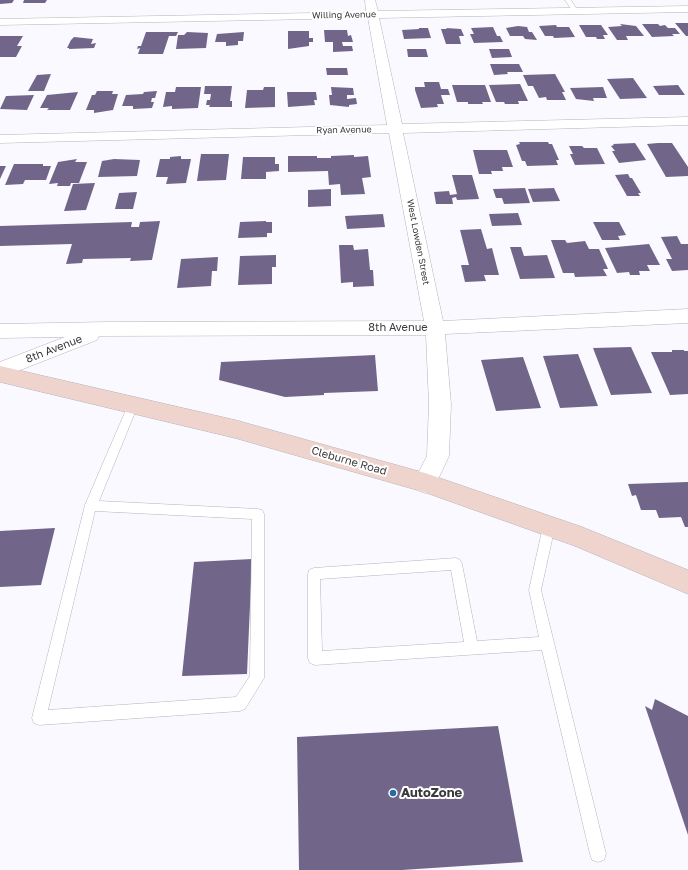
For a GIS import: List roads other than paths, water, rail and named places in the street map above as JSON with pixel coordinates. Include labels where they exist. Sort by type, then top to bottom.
[{"type":"main road","name":"Cleburne Road","points":[[0,374],[235,429],[425,483],[582,538],[688,582]]},
{"type":"street","name":"Willing Avenue","points":[[0,22],[372,7],[575,11],[688,8]]},
{"type":"street","name":"West Lowden Street","points":[[372,7],[435,328],[440,404],[438,456],[425,483]]},
{"type":"street","name":"Ryan Avenue","points":[[0,139],[688,122]]},
{"type":"street","name":"8th Avenue","points":[[0,332],[108,329],[435,328],[688,316]]},
{"type":"street","name":"8th Avenue","points":[[0,370],[44,352],[108,329]]},
{"type":"lane","points":[[568,0],[575,11]]},
{"type":"lane","points":[[91,506],[258,514],[257,678],[240,704],[39,718],[91,506],[133,405]]},
{"type":"lane","points":[[549,526],[535,590],[598,854]]},
{"type":"lane","points":[[472,648],[456,564],[314,574],[315,658],[472,648],[548,643]]},
{"type":"place","name":"AutoZone","points":[[393,793]]}]
